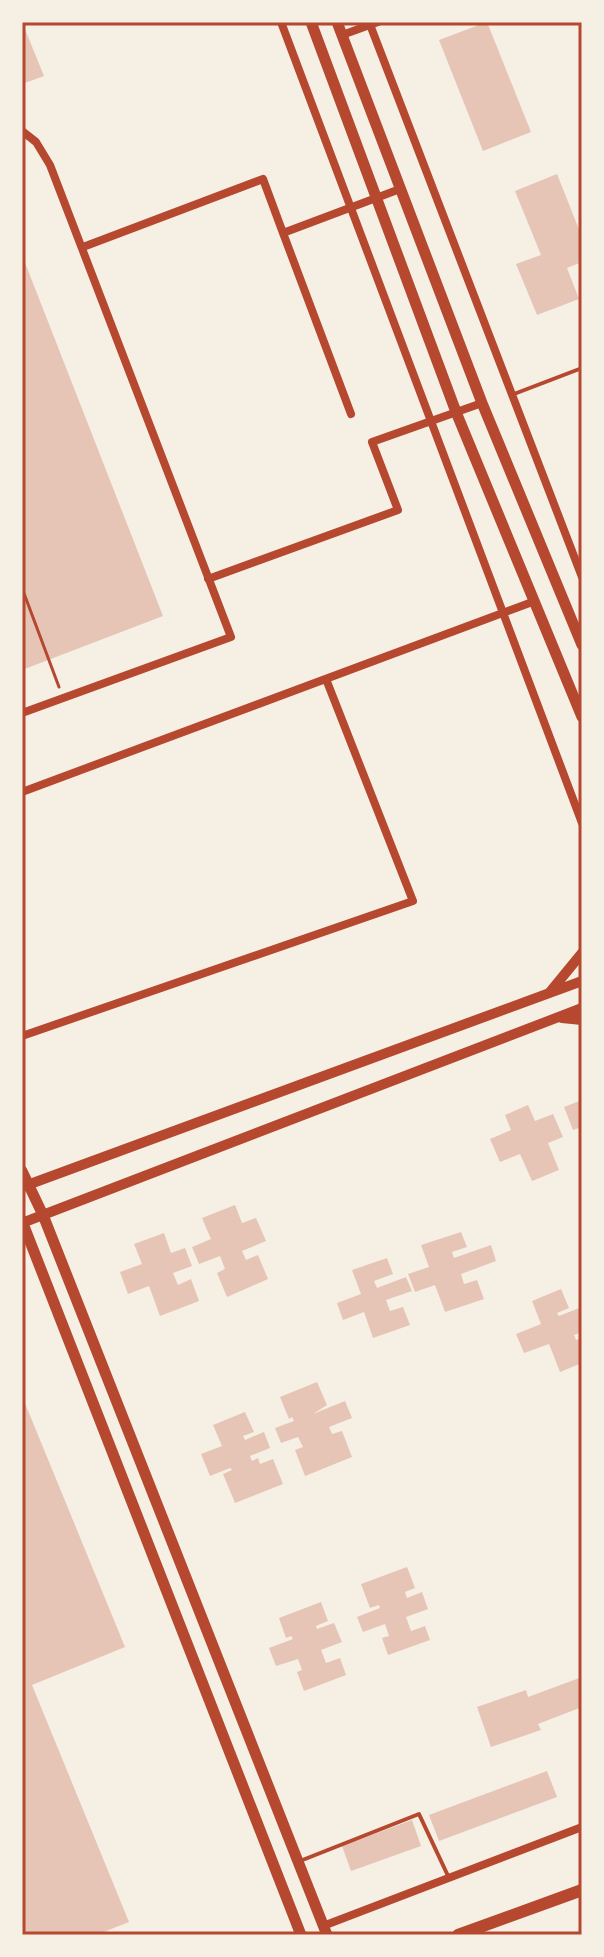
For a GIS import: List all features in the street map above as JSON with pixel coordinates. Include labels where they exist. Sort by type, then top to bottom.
[{"type":"highway","points":[[458,1935],[582,1890]]},
{"type":"main road","points":[[311,22],[456,412],[582,717]]},
{"type":"main road","points":[[337,22],[482,403],[582,645]]},
{"type":"main road","points":[[22,1171],[26,1186],[43,1215],[325,1931]]},
{"type":"main road","points":[[22,1222],[299,1934]]},
{"type":"street","points":[[281,22],[582,823]]},
{"type":"street","points":[[342,35],[372,23],[582,577]]},
{"type":"street","points":[[22,131],[36,142],[50,165],[231,637],[22,713]]},
{"type":"street","points":[[83,247],[263,179],[351,414]]},
{"type":"street","points":[[283,233],[400,189]]},
{"type":"street","points":[[208,579],[398,510],[372,442],[482,403]]},
{"type":"street","points":[[22,792],[535,601]]},
{"type":"street","points":[[22,1036],[413,901],[326,679]]},
{"type":"street","points":[[550,993],[582,953]]},
{"type":"street","points":[[26,1186],[582,981]]},
{"type":"street","points":[[22,1222],[582,1008]]},
{"type":"street","points":[[556,1017],[582,1020]]},
{"type":"street","points":[[325,1931],[449,1878],[582,1827]]},
{"type":"lane","points":[[512,394],[582,368]]},
{"type":"lane","points":[[298,1862],[419,1814],[449,1878]]},
{"type":"path","points":[[22,588],[63,698]]},
{"type":"building","points":[[22,22],[44,76],[22,84]]},
{"type":"building","points":[[487,22],[531,132],[483,151],[439,40]]},
{"type":"building","points":[[557,174],[582,237],[582,262],[567,268],[579,299],[537,315],[516,264],[541,255],[515,191]]},
{"type":"building","points":[[22,255],[163,616],[22,670]]},
{"type":"building","points":[[582,1100],[582,1127],[573,1130],[564,1107]]},
{"type":"building","points":[[528,1105],[535,1121],[553,1114],[563,1137],[548,1143],[559,1170],[532,1181],[520,1154],[500,1162],[490,1139],[511,1130],[505,1115]]},
{"type":"building","points":[[235,1205],[242,1223],[256,1218],[266,1241],[242,1251],[246,1260],[258,1255],[268,1279],[227,1297],[217,1273],[225,1269],[220,1256],[199,1264],[192,1247],[211,1239],[202,1218]]},
{"type":"building","points":[[461,1232],[467,1247],[452,1252],[454,1258],[491,1245],[496,1261],[461,1274],[464,1284],[477,1280],[484,1299],[445,1312],[435,1285],[415,1292],[408,1274],[429,1267],[421,1245]]},
{"type":"building","points":[[164,1233],[171,1253],[185,1248],[192,1266],[173,1273],[178,1285],[191,1279],[199,1301],[160,1316],[149,1286],[128,1294],[120,1272],[142,1264],[134,1244]]},
{"type":"building","points":[[387,1258],[393,1274],[374,1281],[377,1288],[406,1277],[412,1291],[386,1300],[390,1311],[403,1307],[410,1325],[373,1338],[364,1312],[343,1320],[337,1303],[361,1294],[352,1270]]},
{"type":"building","points":[[561,1289],[569,1308],[557,1313],[559,1316],[582,1307],[582,1332],[574,1335],[576,1340],[582,1338],[582,1363],[560,1372],[549,1344],[524,1353],[516,1334],[541,1324],[532,1301]]},
{"type":"building","points":[[317,1382],[327,1405],[313,1414],[345,1401],[352,1418],[329,1427],[332,1434],[342,1431],[352,1457],[305,1476],[295,1450],[303,1447],[298,1437],[281,1443],[275,1428],[294,1421],[292,1417],[289,1419],[280,1397]]},
{"type":"building","points":[[22,1396],[125,1647],[32,1685],[129,1922],[96,1935],[22,1935]]},
{"type":"building","points":[[245,1412],[254,1432],[243,1436],[245,1440],[264,1432],[270,1448],[250,1456],[252,1461],[258,1458],[260,1464],[273,1459],[283,1484],[235,1503],[223,1474],[232,1470],[230,1468],[210,1476],[201,1454],[222,1446],[213,1425]]},
{"type":"building","points":[[407,1567],[415,1588],[405,1592],[407,1598],[422,1592],[428,1609],[406,1617],[411,1631],[425,1626],[430,1640],[388,1655],[382,1638],[389,1636],[385,1624],[363,1632],[357,1617],[380,1608],[379,1605],[370,1608],[361,1584]]},
{"type":"building","points":[[321,1602],[328,1621],[316,1626],[317,1629],[334,1623],[342,1642],[321,1650],[326,1663],[340,1658],[346,1675],[304,1691],[297,1672],[302,1670],[298,1659],[276,1666],[269,1648],[293,1639],[291,1636],[286,1638],[279,1618]]},
{"type":"building","points":[[582,1677],[582,1707],[538,1724],[541,1730],[491,1747],[477,1707],[526,1690],[528,1697]]},
{"type":"building","points":[[547,1771],[557,1797],[439,1841],[429,1815]]},
{"type":"building","points":[[412,1820],[421,1846],[351,1871],[342,1846]]}]
